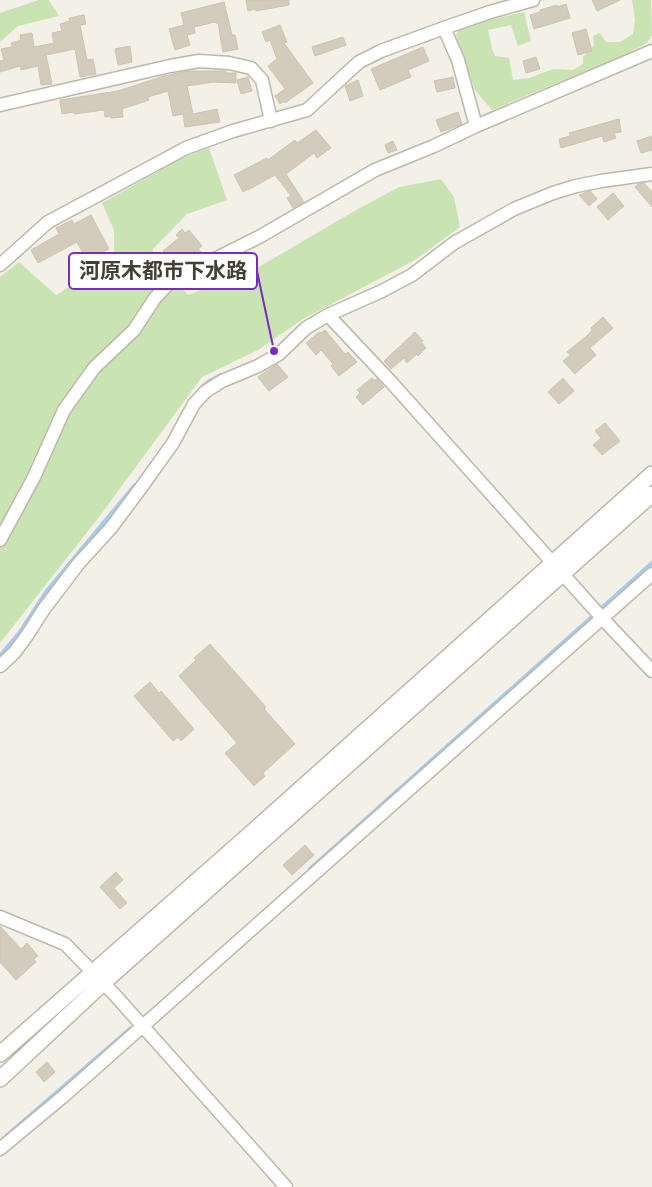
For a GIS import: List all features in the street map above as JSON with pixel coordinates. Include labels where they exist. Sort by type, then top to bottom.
[{"type":"street","points":[[0,265],[48,222],[186,148],[233,131],[307,110],[359,62],[406,41],[490,12],[533,0]]},
{"type":"street","points":[[444,28],[458,60],[476,126]]},
{"type":"street","points":[[0,540],[34,477],[64,410],[94,368],[134,330],[154,298],[171,281],[259,237],[374,170],[434,146],[476,126],[652,51]]},
{"type":"street","points":[[0,105],[199,61],[229,63],[251,68],[262,80],[271,121]]},
{"type":"street","points":[[0,666],[24,640],[44,609],[79,563],[111,528],[144,485],[173,443],[194,404],[205,392],[222,381],[258,366],[279,354],[306,328],[328,315],[382,291],[412,275],[454,243],[514,209],[552,192],[601,181],[652,174]]},
{"type":"street","points":[[328,315],[652,671]]},
{"type":"street","points":[[0,1079],[558,568],[652,474]]},
{"type":"street","points":[[0,1054],[248,836],[558,568],[652,494]]},
{"type":"street","points":[[0,1149],[65,1095],[652,574]]},
{"type":"street","points":[[0,917],[65,944],[104,983],[286,1187]]},
{"type":"green space","points":[[39,0],[49,0],[59,16],[18,26],[0,42],[0,13]]},
{"type":"green space","points":[[632,0],[651,0],[652,35],[647,43],[627,54],[492,110],[475,90],[456,36],[458,30],[484,21],[524,12],[531,41],[518,46],[511,25],[488,30],[495,56],[509,58],[513,80],[529,78],[553,69],[573,70],[583,64],[583,57],[594,45],[593,36],[600,33],[606,42],[620,42],[633,34],[635,20]]},
{"type":"green space","points":[[209,148],[227,200],[187,214],[152,250],[188,295],[252,271],[399,187],[441,179],[454,197],[460,227],[415,260],[303,319],[258,350],[202,377],[99,517],[0,643],[0,277],[19,262],[56,295],[114,259],[114,230],[102,203],[184,157]]},
{"type":"building","points":[[246,0],[289,0],[289,5],[248,11]]},
{"type":"building","points":[[592,0],[620,0],[597,11]]},
{"type":"building","points":[[224,2],[232,35],[235,35],[238,49],[223,52],[218,23],[215,22],[194,27],[195,33],[187,35],[190,45],[175,50],[169,29],[184,25],[181,13]]},
{"type":"building","points":[[566,4],[570,18],[534,29],[530,15],[540,12],[540,10]]},
{"type":"building","points":[[84,15],[86,24],[80,25],[87,60],[93,59],[96,74],[80,77],[75,49],[46,55],[52,84],[41,85],[38,66],[21,70],[20,66],[0,72],[0,61],[4,60],[1,49],[12,47],[11,43],[21,40],[20,35],[32,33],[34,47],[54,43],[52,33],[62,31],[60,24],[70,21],[69,18]]},
{"type":"building","points":[[280,25],[287,42],[284,43],[313,83],[285,103],[284,101],[280,104],[275,96],[285,89],[268,66],[277,59],[270,40],[266,42],[262,32]]},
{"type":"building","points":[[586,29],[592,51],[578,55],[572,33]]},
{"type":"building","points":[[343,37],[346,45],[315,56],[312,47]]},
{"type":"building","points":[[130,46],[132,62],[118,65],[115,49]]},
{"type":"building","points":[[423,47],[429,61],[408,70],[411,77],[380,90],[371,69]]},
{"type":"building","points":[[536,57],[540,69],[526,73],[523,61]]},
{"type":"building","points":[[188,71],[226,71],[226,73],[236,73],[236,83],[213,82],[187,86],[193,114],[217,109],[220,122],[185,127],[183,114],[173,116],[168,91],[148,97],[149,100],[122,109],[123,117],[105,117],[104,110],[62,114],[60,100],[118,91],[164,76]]},
{"type":"building","points":[[248,77],[252,91],[241,94],[237,80]]},
{"type":"building","points":[[453,77],[455,88],[437,92],[434,81]]},
{"type":"building","points":[[358,80],[363,96],[350,101],[345,86]]},
{"type":"building","points":[[458,112],[462,124],[441,132],[436,120]]},
{"type":"building","points":[[619,119],[621,132],[614,133],[616,138],[604,142],[602,136],[561,148],[559,139],[570,136],[569,133]]},
{"type":"building","points":[[316,130],[331,148],[317,158],[314,153],[286,174],[304,202],[293,208],[287,198],[291,196],[275,175],[243,192],[234,175],[267,158],[268,160],[295,140],[297,143]]},
{"type":"building","points":[[652,136],[652,150],[641,153],[637,141]]},
{"type":"building","points":[[393,141],[397,150],[388,153],[385,145]]},
{"type":"building","points":[[644,183],[652,192],[652,207],[635,187],[638,184]]},
{"type":"building","points":[[590,191],[597,199],[589,206],[579,195]]},
{"type":"building","points":[[613,193],[624,206],[608,220],[597,207]]},
{"type":"building","points":[[91,215],[109,249],[96,256],[99,264],[91,268],[77,242],[38,263],[31,250],[59,234],[56,228],[72,220],[74,224]]},
{"type":"building","points":[[182,229],[185,233],[189,230],[202,246],[198,249],[201,252],[194,257],[191,255],[176,267],[173,263],[167,267],[161,260],[167,256],[163,251],[179,238],[176,235]]},
{"type":"building","points":[[603,317],[613,328],[590,348],[596,355],[575,374],[563,361],[570,355],[567,352],[590,333],[591,328]]},
{"type":"building","points":[[325,330],[345,354],[348,352],[357,362],[339,376],[331,366],[333,364],[321,350],[316,355],[306,343],[319,332],[321,333]]},
{"type":"building","points":[[415,332],[426,348],[407,363],[404,358],[391,369],[384,361]]},
{"type":"building","points":[[277,364],[288,377],[269,391],[258,377]]},
{"type":"building","points":[[372,378],[374,381],[377,379],[384,387],[363,405],[356,397],[360,393],[357,390]]},
{"type":"building","points":[[563,378],[574,391],[559,404],[548,392]]},
{"type":"building","points":[[605,423],[620,441],[602,455],[593,445],[601,438],[595,431]]},
{"type":"building","points":[[210,644],[266,707],[264,709],[295,744],[263,773],[265,776],[254,786],[225,753],[237,743],[179,676],[196,660],[194,658]]},
{"type":"building","points":[[150,682],[159,693],[161,691],[194,729],[181,741],[178,737],[173,741],[134,696]]},
{"type":"building","points":[[305,845],[314,855],[292,875],[283,865]]},
{"type":"building","points":[[116,872],[123,880],[114,888],[127,903],[120,909],[100,887]]},
{"type":"building","points":[[0,926],[21,949],[27,943],[38,956],[34,959],[36,962],[16,980],[0,962]]},
{"type":"building","points":[[47,1062],[55,1072],[44,1082],[36,1072]]},
{"type":"waterway","points":[[202,387],[221,375]]},
{"type":"waterway","points":[[0,656],[20,632],[46,592],[135,485]]},
{"type":"waterway","points":[[310,869],[652,563]]},
{"type":"waterway","points":[[4,1138],[131,1028]]},
{"type":"place","name":"河原木都市下水路","points":[[274,351]]}]
